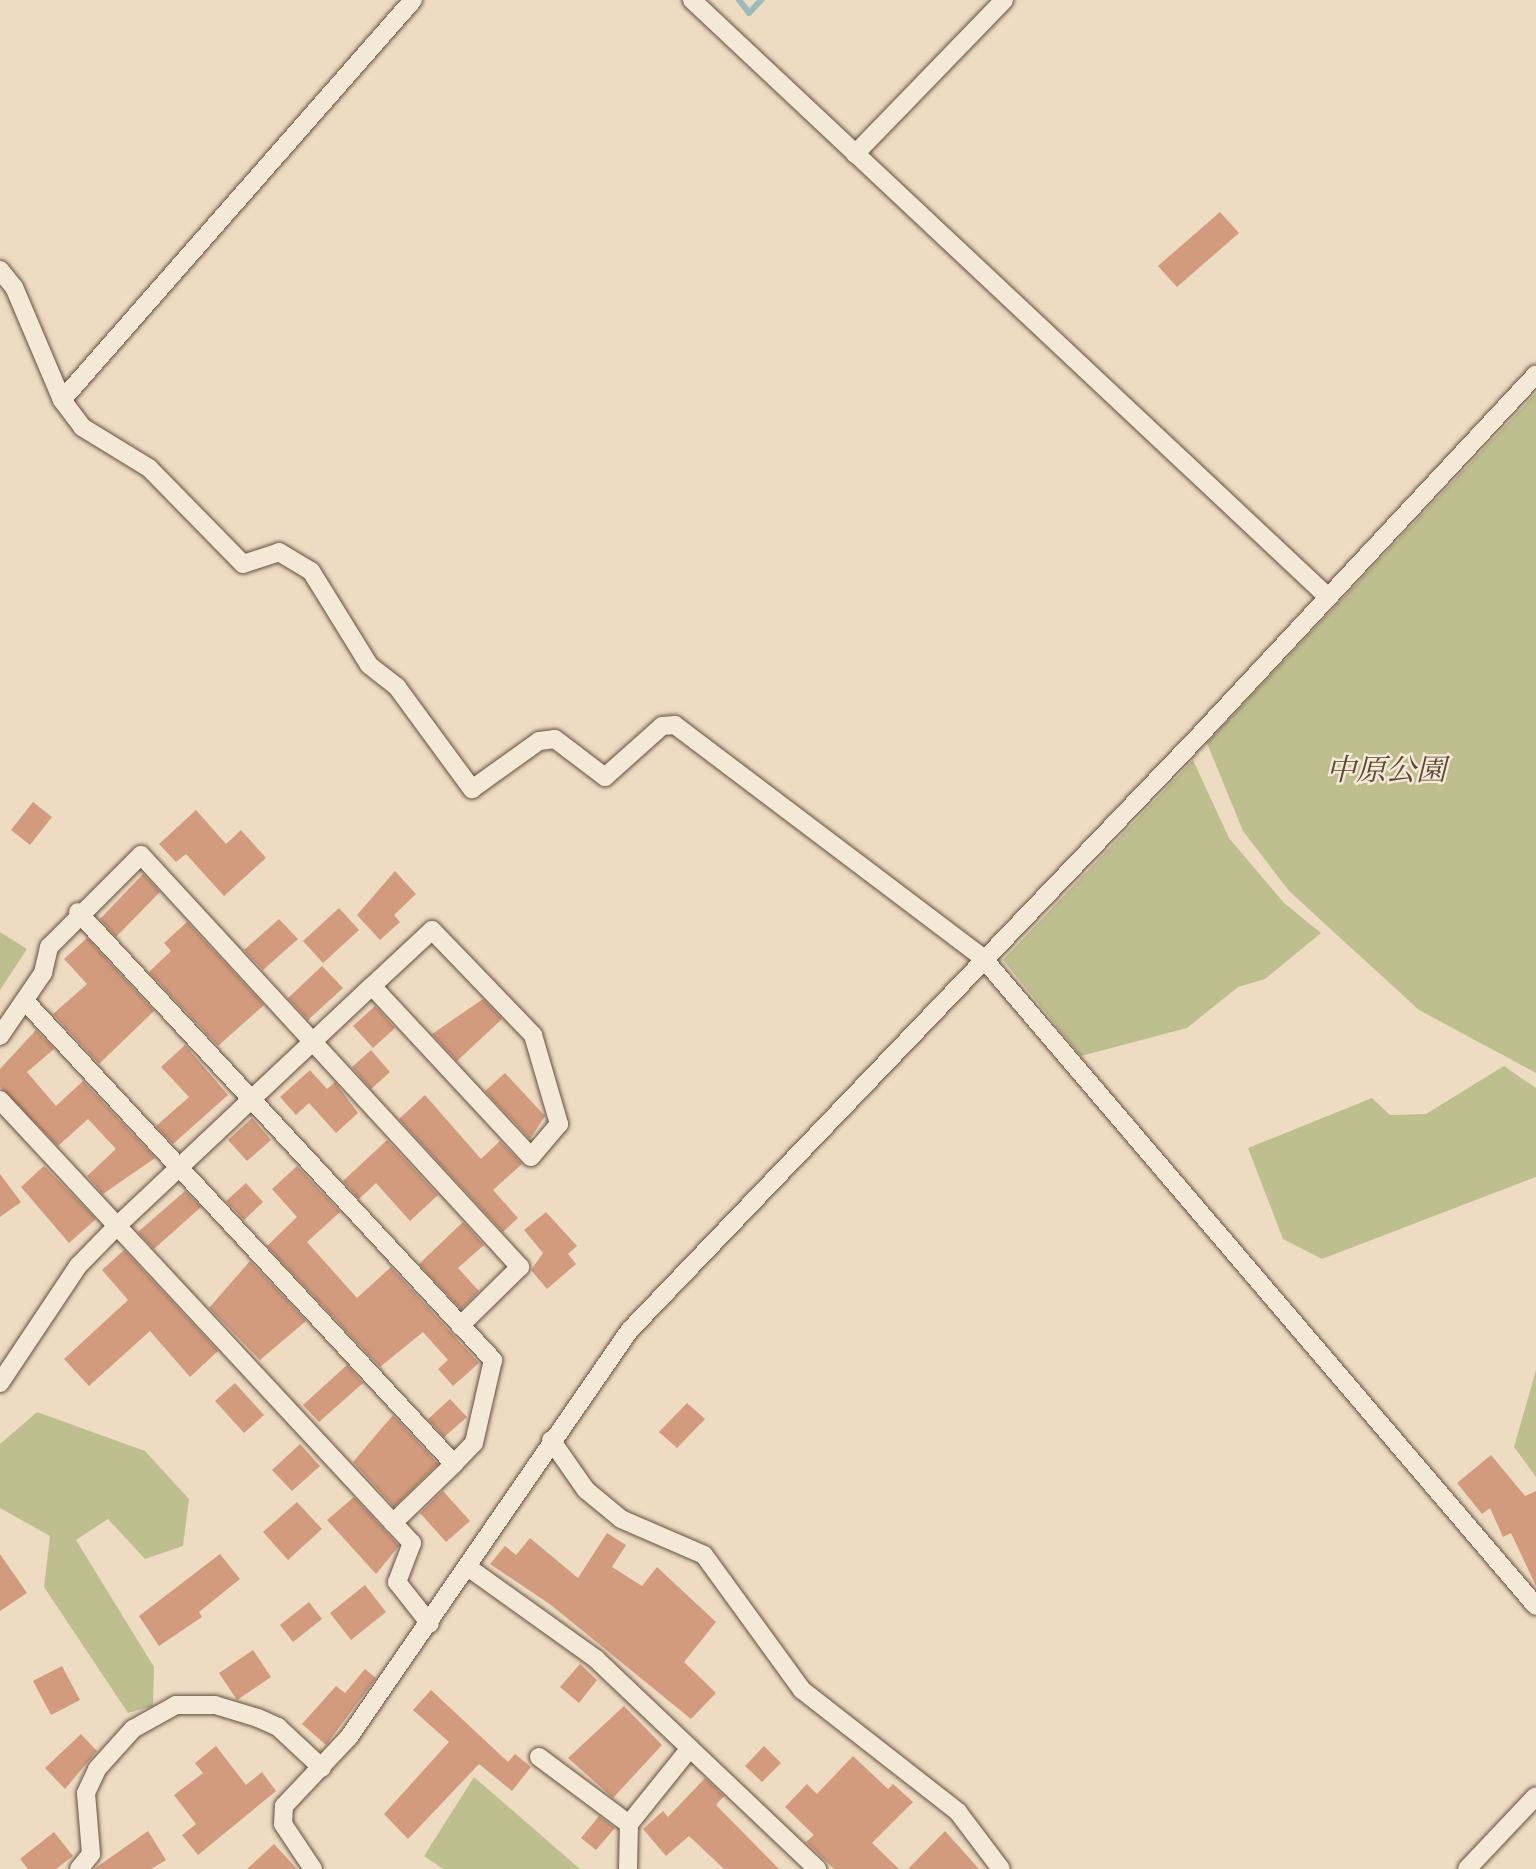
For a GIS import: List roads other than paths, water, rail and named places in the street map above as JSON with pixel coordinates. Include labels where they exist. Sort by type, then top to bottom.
[{"type":"street","points":[[62,400],[413,0]]},
{"type":"street","points":[[692,0],[1326,596]]},
{"type":"street","points":[[855,154],[1004,0]]},
{"type":"street","points":[[0,270],[14,287],[62,400],[82,427],[149,468],[243,564],[279,552],[311,571],[369,665],[397,687],[471,789],[539,741],[555,739],[605,777],[662,726],[675,725],[982,957],[1536,1606]]},
{"type":"street","points":[[313,1869],[283,1824],[284,1806],[322,1768],[430,1624],[551,1440],[630,1330],[1536,374]]},
{"type":"street","points":[[0,1036],[43,973],[48,947],[78,912],[141,855],[311,1043],[520,1267],[460,1326]]},
{"type":"street","points":[[78,912],[248,1102],[492,1360],[474,1443],[393,1522]]},
{"type":"street","points":[[0,1383],[78,1266],[178,1168],[248,1102],[311,1043],[372,986],[432,930],[533,1035],[559,1124],[531,1157],[372,986]]},
{"type":"street","points":[[25,1001],[454,1464]]},
{"type":"street","points":[[0,1100],[412,1543],[397,1582],[430,1624]]},
{"type":"street","points":[[551,1440],[586,1490],[621,1519],[704,1555],[802,1690],[958,1812],[1001,1869]]},
{"type":"street","points":[[469,1568],[596,1660],[817,1869]]},
{"type":"street","points":[[79,1869],[91,1854],[86,1793],[97,1769],[133,1728],[176,1705],[215,1705],[258,1718],[278,1727],[322,1768]]},
{"type":"street","points":[[628,1869],[629,1824],[690,1748]]},
{"type":"street","points":[[539,1756],[629,1824]]},
{"type":"street","points":[[1467,1869],[1536,1796]]},
{"type":"waterway","points":[[739,0],[749,13],[761,0]]},
{"type":"park label","name":"中原公園","points":[[1386,772]]}]
